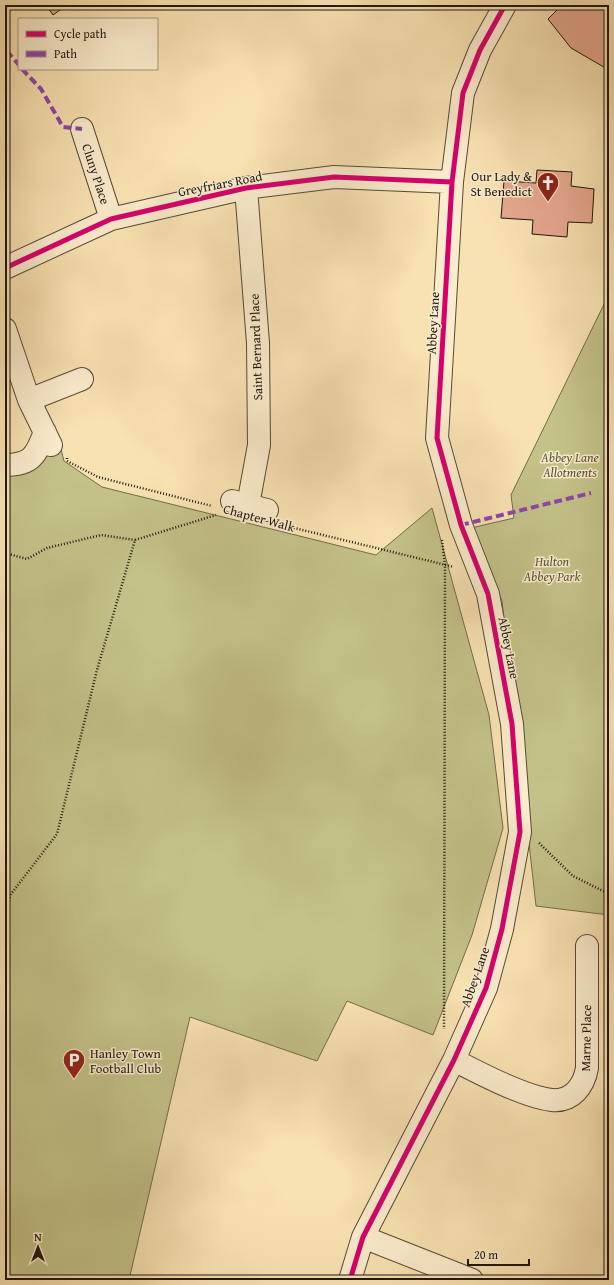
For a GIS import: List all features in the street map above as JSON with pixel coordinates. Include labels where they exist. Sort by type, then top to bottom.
[{"type":"street","name":"Abbey Lane","points":[[350,1280],[363,1237],[454,1060],[486,988],[495,958],[520,832],[512,724],[488,594],[462,525],[437,438],[452,182],[463,93],[480,50],[505,5]]},
{"type":"street","name":"Cluny Place","points":[[82,130],[111,219]]},
{"type":"street","name":"Greyfriars Road","points":[[5,268],[111,219],[246,188],[334,177],[452,182]]},
{"type":"street","name":"Saint Bernard Place","points":[[243,510],[259,444],[258,343],[246,188]]},
{"type":"street","points":[[5,329],[29,400],[48,438],[37,453],[19,465],[5,465]]},
{"type":"street","points":[[29,400],[82,379]]},
{"type":"street","name":"Marne Place","points":[[454,1060],[501,1083],[544,1098],[553,1100],[562,1099],[578,1091],[583,1084],[587,1068],[587,946]]},
{"type":"street","points":[[363,1237],[472,1280]]},
{"type":"path","points":[[5,553],[28,559],[47,548],[101,535],[135,540],[243,510]]},
{"type":"path","points":[[442,536],[445,565],[444,1034]]},
{"type":"path","points":[[5,912],[11,894],[57,834],[97,670],[135,540]]},
{"type":"path","points":[[520,832],[534,838],[573,876],[609,894]]},
{"type":"green space","name":"Hulton Abbey Park","points":[[609,294],[609,915],[536,906],[502,601],[471,528],[514,518],[511,495]]},
{"type":"green space","points":[[61,449],[64,461],[102,487],[376,555],[432,508],[489,715],[503,828],[472,935],[433,1035],[347,1001],[317,1061],[190,1017],[129,1280],[5,1280],[5,476],[24,472],[34,466],[47,451]]},
{"type":"building","points":[[46,5],[67,5],[53,15]]},
{"type":"building","points":[[562,5],[609,5],[609,70],[571,48],[548,19]]},
{"type":"building","name":"Our Lady & St Benedict","points":[[537,170],[572,172],[571,186],[594,189],[592,223],[568,222],[567,237],[532,234],[533,220],[501,218],[504,181],[536,183]]},
{"type":"marked path","points":[[5,39],[7,51],[18,64]]},
{"type":"marked path","points":[[23,70],[41,89],[63,127],[82,129]]},
{"type":"marked path","points":[[461,525],[591,493]]},
{"type":"cycle path","points":[[350,1280],[363,1237],[454,1060],[486,988],[502,929],[520,832],[512,724],[488,594],[461,525],[437,438],[452,182],[463,93],[480,50],[505,5]]},
{"type":"cycle path","points":[[5,268],[111,219],[246,188],[334,177],[452,182]]},
{"type":"place","name":"Our Lady & St Benedict","points":[[548,202]]},
{"type":"place","name":"Hanley Town Football Club","points":[[74,1080]]},
{"type":"park label","name":"Abbey Lane Allotments","points":[[570,464]]}]
